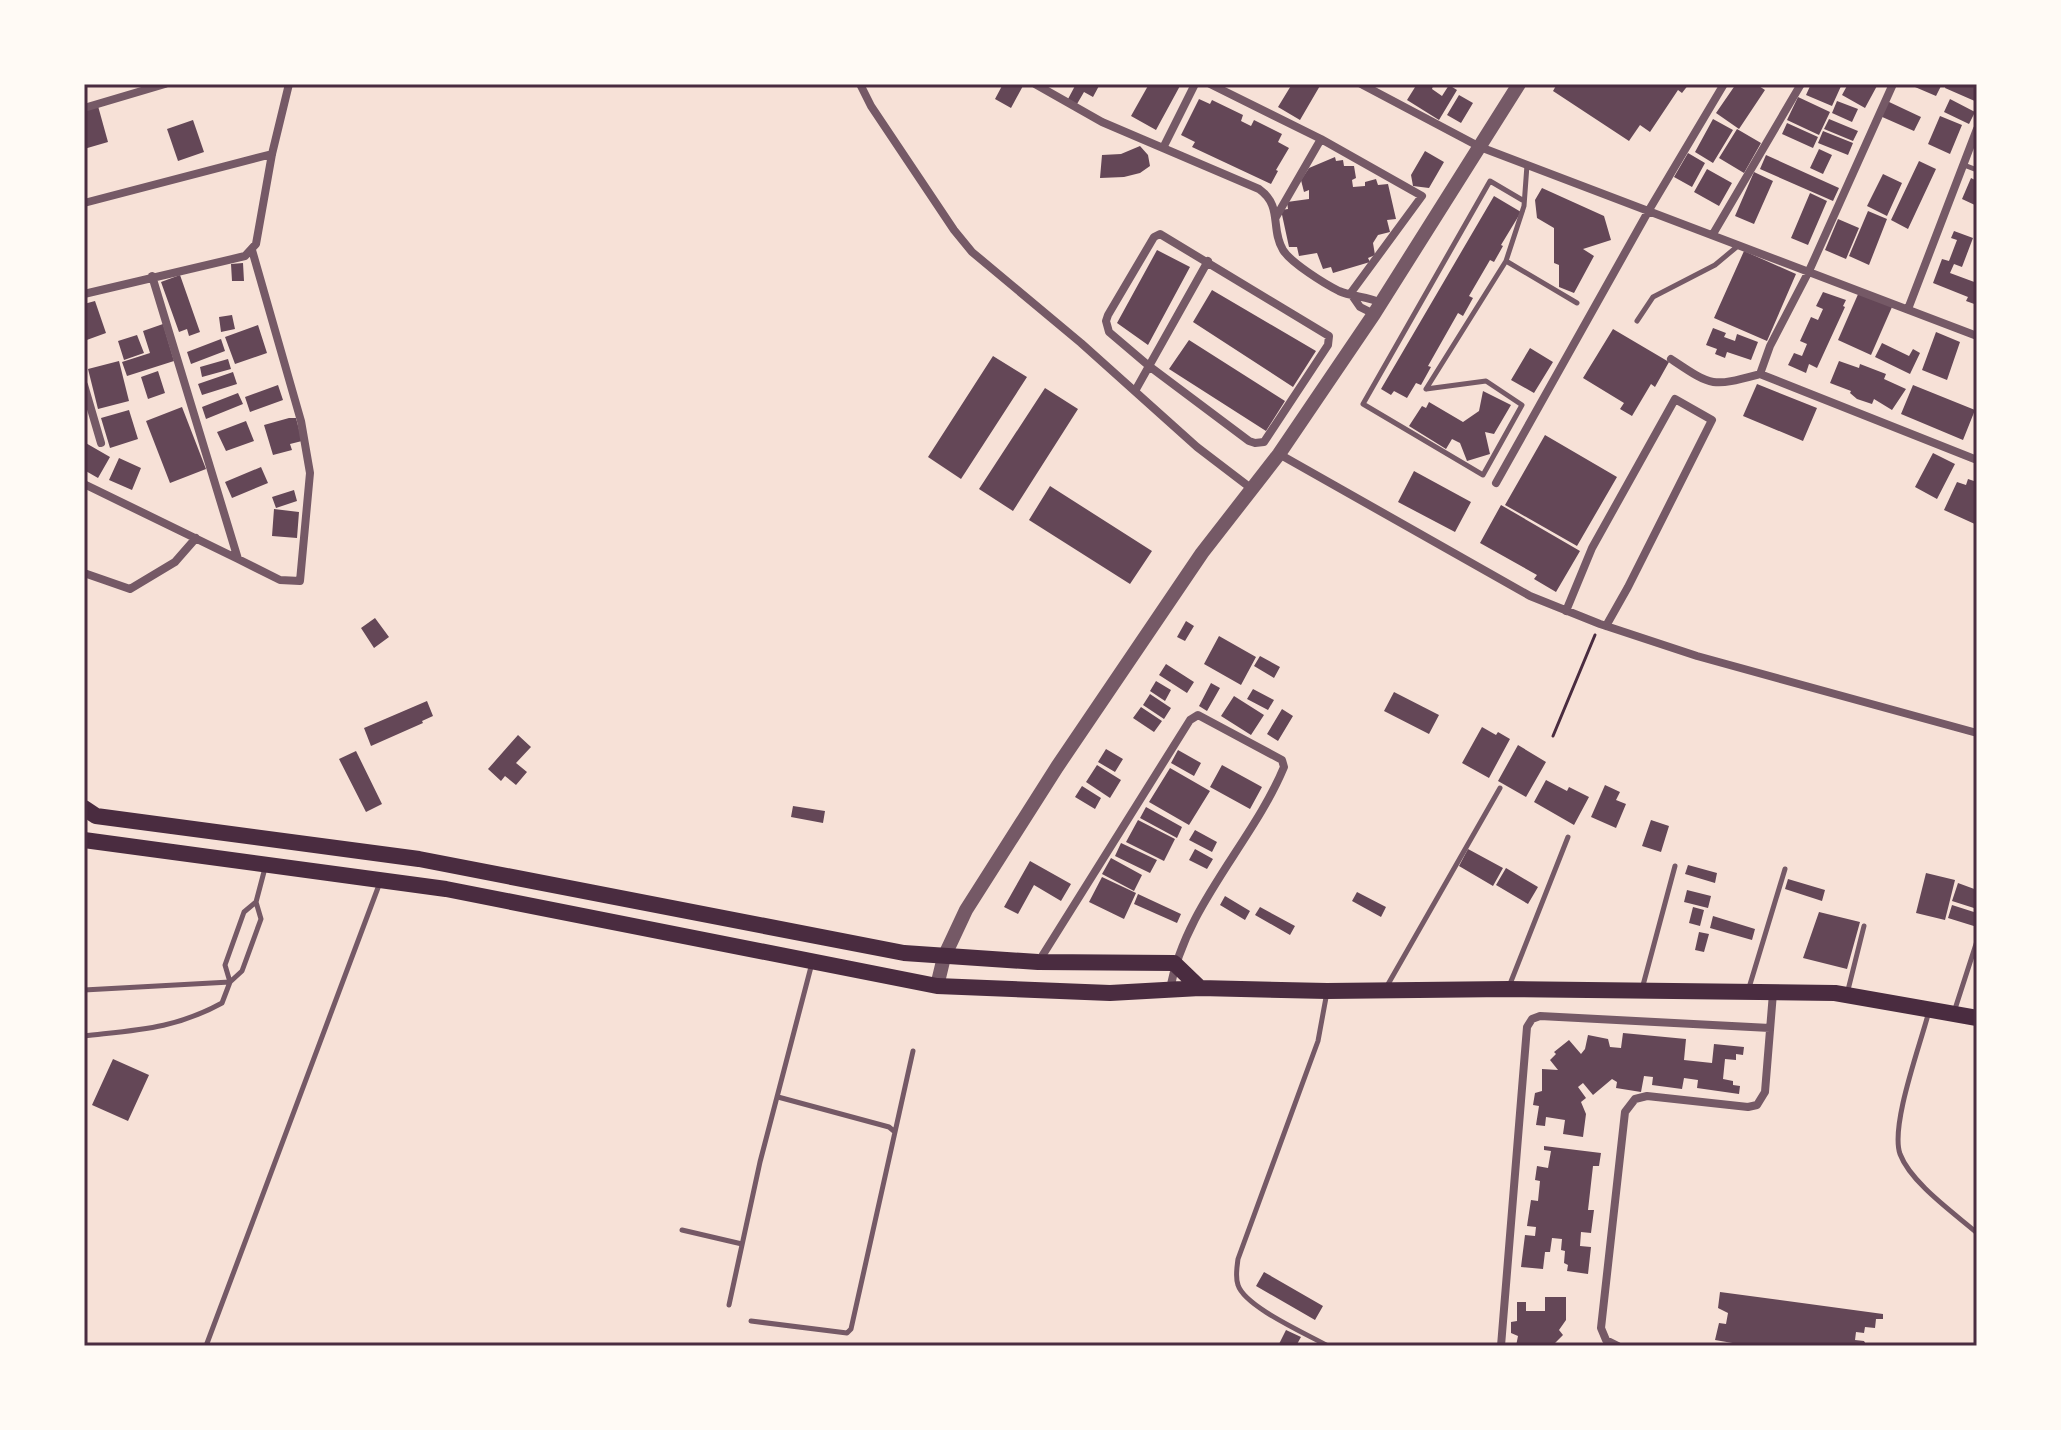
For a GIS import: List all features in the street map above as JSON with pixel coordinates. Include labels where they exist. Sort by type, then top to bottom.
[{"type":"main road","points":[[84,808],[96,816],[419,859],[904,953],[1038,962],[1174,963],[1200,988]]},
{"type":"main road","points":[[84,840],[446,889],[937,986],[1110,993],[1200,988],[1773,992],[1847,995],[1977,1018]]},
{"type":"street","points":[[84,108],[165,84]]},
{"type":"street","points":[[84,294],[245,256],[252,250],[256,244],[272,154],[289,84]]},
{"type":"street","points":[[860,84],[871,106],[972,252],[1197,447],[1252,489]]},
{"type":"street","points":[[1035,84],[1102,122],[1259,189],[1272,202],[1285,253],[1341,292],[1368,296],[1377,308]]},
{"type":"street","points":[[1163,148],[1195,84]]},
{"type":"street","points":[[1210,84],[1321,139],[1422,196],[1350,294]]},
{"type":"street","points":[[1361,84],[1480,147],[1977,336]]},
{"type":"street","points":[[1496,483],[1649,210],[1724,84]]},
{"type":"street","points":[[1713,234],[1801,84]]},
{"type":"street","points":[[1760,374],[1770,346],[1809,271],[1893,84]]},
{"type":"street","points":[[937,986],[944,957],[966,910],[1057,767],[1202,553],[1279,454],[1377,308],[1516,85]]},
{"type":"street","points":[[1908,309],[1977,129]]},
{"type":"street","points":[[1276,218],[1321,139]]},
{"type":"street","points":[[84,203],[272,154]]},
{"type":"street","points":[[1156,235],[1164,235],[1327,333],[1328,345],[1260,444],[1249,441],[1149,366],[1109,332],[1106,321],[1156,235]]},
{"type":"street","points":[[84,484],[280,580],[300,581],[310,473],[301,421],[252,250]]},
{"type":"street","points":[[1135,391],[1208,261]]},
{"type":"street","points":[[152,276],[238,559]]},
{"type":"street","points":[[1350,294],[1360,307],[1377,308]]},
{"type":"street","points":[[1671,359],[1705,382],[1725,383],[1760,374],[1977,460]]},
{"type":"street","points":[[84,385],[101,443]]},
{"type":"street","points":[[1566,611],[1592,548],[1675,399],[1712,420],[1628,587],[1603,625]]},
{"type":"street","points":[[1279,454],[1530,596],[1566,611],[1697,656],[1977,733]]},
{"type":"street","points":[[84,573],[130,589],[175,562],[196,538]]},
{"type":"street","points":[[1038,962],[1190,720],[1198,715],[1282,760],[1284,767],[1202,907],[1174,963],[1170,990]]},
{"type":"street","points":[[1618,1346],[1606,1340],[1601,1328],[1625,1112],[1635,1099],[1647,1096],[1748,1107],[1757,1105],[1765,1092],[1773,992]]},
{"type":"street","points":[[1501,1346],[1527,1027],[1532,1019],[1540,1016],[1770,1028]]},
{"type":"lane","points":[[1524,201],[1490,181],[1363,404],[1483,475],[1522,405],[1486,381],[1426,389],[1506,261],[1524,201],[1527,164]]},
{"type":"lane","points":[[1963,164],[1977,170]]},
{"type":"lane","points":[[1637,321],[1653,297],[1715,265],[1740,245]]},
{"type":"lane","points":[[1506,261],[1577,303]]},
{"type":"lane","points":[[1384,991],[1500,788]]},
{"type":"lane","points":[[1509,989],[1568,837]]},
{"type":"lane","points":[[84,1036],[157,1028],[195,1018],[222,1003],[230,982],[242,971],[261,919],[256,902],[267,863]]},
{"type":"lane","points":[[1642,990],[1675,866]]},
{"type":"lane","points":[[1748,992],[1785,869]]},
{"type":"lane","points":[[206,1346],[380,880]]},
{"type":"lane","points":[[230,982],[225,965],[244,912],[256,902]]},
{"type":"lane","points":[[1847,995],[1864,926]]},
{"type":"lane","points":[[1953,1014],[1977,941]]},
{"type":"lane","points":[[729,1305],[760,1162],[812,962]]},
{"type":"lane","points":[[84,990],[230,982]]},
{"type":"lane","points":[[1327,991],[1318,1041],[1238,1259],[1237,1284],[1254,1304],[1328,1346]]},
{"type":"lane","points":[[1929,1010],[1897,1139],[1901,1156],[1915,1177],[1977,1233]]},
{"type":"lane","points":[[751,1321],[847,1333],[851,1329],[913,1051]]},
{"type":"lane","points":[[778,1097],[889,1127],[895,1132]]},
{"type":"lane","points":[[682,1230],[742,1244]]},
{"type":"path","points":[[1553,736],[1603,625]]},
{"type":"building","points":[[1003,84],[1024,84],[1011,108],[995,99]]},
{"type":"building","points":[[1076,84],[1100,84],[1093,97],[1084,92],[1077,104],[1068,99]]},
{"type":"building","points":[[1149,84],[1181,84],[1156,130],[1131,116]]},
{"type":"building","points":[[1292,84],[1321,84],[1300,120],[1278,107]]},
{"type":"building","points":[[1417,84],[1429,84],[1442,96],[1449,85],[1457,90],[1439,120],[1407,100]]},
{"type":"building","points":[[1557,84],[1689,84],[1682,93],[1678,90],[1650,132],[1640,125],[1629,141],[1553,91]]},
{"type":"building","points":[[1736,84],[1756,84],[1765,90],[1739,129],[1716,113]]},
{"type":"building","points":[[1811,84],[1842,84],[1832,106],[1806,95]]},
{"type":"building","points":[[1848,84],[1878,84],[1865,108],[1842,95]]},
{"type":"building","points":[[1908,84],[1942,84],[1936,96]]},
{"type":"building","points":[[1946,84],[1967,84],[1977,88],[1977,102],[1945,88]]},
{"type":"building","points":[[1459,95],[1473,103],[1461,123],[1447,115]]},
{"type":"building","points":[[1798,97],[1830,112],[1819,135],[1787,120]]},
{"type":"building","points":[[1199,99],[1210,104],[1212,100],[1243,115],[1241,121],[1251,126],[1254,120],[1282,134],[1278,142],[1289,148],[1271,184],[1192,147],[1195,142],[1181,135]]},
{"type":"building","points":[[1950,99],[1975,112],[1969,124],[1944,112]]},
{"type":"building","points":[[1837,101],[1858,109],[1852,122],[1832,113]]},
{"type":"building","points":[[1887,101],[1921,117],[1914,131],[1880,116]]},
{"type":"building","points":[[98,106],[108,142],[84,149],[84,110]]},
{"type":"building","points":[[1940,116],[1962,125],[1950,154],[1928,144]]},
{"type":"building","points":[[1713,119],[1733,130],[1713,163],[1695,152]]},
{"type":"building","points":[[1829,119],[1858,131],[1853,141],[1824,129]]},
{"type":"building","points":[[193,120],[204,152],[178,161],[167,129]]},
{"type":"building","points":[[1787,123],[1818,137],[1813,148],[1782,134]]},
{"type":"building","points":[[1737,129],[1761,143],[1744,173],[1719,158]]},
{"type":"building","points":[[1823,131],[1853,143],[1848,155],[1818,143]]},
{"type":"building","points":[[1140,146],[1148,155],[1150,166],[1140,173],[1124,177],[1100,178],[1102,155],[1121,154]]},
{"type":"building","points":[[1819,149],[1832,155],[1823,174],[1810,168]]},
{"type":"building","points":[[1425,151],[1444,162],[1429,188],[1413,186],[1411,175]]},
{"type":"building","points":[[1688,153],[1705,163],[1692,187],[1674,177]]},
{"type":"building","points":[[1766,155],[1839,188],[1833,201],[1760,169]]},
{"type":"building","points":[[1335,157],[1336,161],[1343,160],[1344,166],[1354,166],[1356,178],[1352,180],[1353,187],[1365,186],[1365,182],[1376,179],[1378,185],[1388,184],[1396,219],[1387,220],[1390,232],[1378,235],[1373,243],[1375,255],[1368,258],[1370,262],[1333,273],[1331,267],[1323,269],[1317,253],[1299,256],[1297,247],[1289,247],[1281,210],[1288,209],[1287,202],[1309,199],[1309,190],[1304,192],[1301,180],[1309,168]]},
{"type":"building","points":[[1919,161],[1936,169],[1908,229],[1891,220]]},
{"type":"building","points":[[1707,169],[1732,183],[1719,206],[1694,192]]},
{"type":"building","points":[[1754,172],[1773,181],[1754,224],[1735,216]]},
{"type":"building","points":[[1883,174],[1902,183],[1887,216],[1867,206]]},
{"type":"building","points":[[1971,178],[1977,181],[1977,206],[1962,199]]},
{"type":"building","points":[[1542,188],[1604,216],[1611,240],[1583,249],[1594,256],[1574,293],[1559,287],[1559,265],[1554,263],[1554,228],[1537,218],[1535,200]]},
{"type":"building","points":[[1810,193],[1827,201],[1808,245],[1791,238]]},
{"type":"building","points":[[1494,196],[1521,212],[1494,262],[1490,260],[1469,296],[1473,298],[1463,316],[1458,313],[1428,366],[1431,367],[1421,385],[1416,383],[1407,398],[1394,391],[1391,395],[1381,389]]},
{"type":"building","points":[[1868,211],[1887,219],[1869,265],[1849,256]]},
{"type":"building","points":[[1838,219],[1859,228],[1846,259],[1825,250]]},
{"type":"building","points":[[1954,231],[1973,238],[1962,267],[1954,264],[1950,273],[1977,283],[1977,305],[1966,301],[1968,297],[1933,283],[1942,259],[1949,261],[1957,240],[1951,238]]},
{"type":"building","points":[[1157,250],[1190,267],[1148,345],[1117,323]]},
{"type":"building","points":[[1744,251],[1796,274],[1767,341],[1714,318]]},
{"type":"building","points":[[243,263],[244,281],[232,281],[231,264]]},
{"type":"building","points":[[180,275],[200,332],[189,336],[187,329],[179,332],[161,282]]},
{"type":"building","points":[[1212,290],[1316,351],[1293,387],[1193,322]]},
{"type":"building","points":[[1823,292],[1846,300],[1845,307],[1817,368],[1809,364],[1806,373],[1788,365],[1794,353],[1802,356],[1807,344],[1800,341],[1811,317],[1818,320],[1823,309],[1816,306]]},
{"type":"building","points":[[1859,292],[1892,307],[1871,355],[1838,340]]},
{"type":"building","points":[[95,301],[106,333],[84,341],[84,304]]},
{"type":"building","points":[[232,315],[235,329],[221,332],[219,317]]},
{"type":"building","points":[[163,324],[174,361],[127,376],[122,362],[150,353],[143,331]]},
{"type":"building","points":[[258,325],[267,353],[235,364],[225,337]]},
{"type":"building","points":[[1713,328],[1735,341],[1737,334],[1758,342],[1751,360],[1727,352],[1725,358],[1715,354],[1717,349],[1706,345]]},
{"type":"building","points":[[1613,329],[1669,362],[1655,387],[1651,384],[1632,416],[1620,409],[1624,403],[1583,378]]},
{"type":"building","points":[[1936,332],[1960,342],[1947,380],[1922,370]]},
{"type":"building","points":[[137,335],[144,353],[124,360],[118,341]]},
{"type":"building","points":[[221,339],[225,351],[191,364],[187,352]]},
{"type":"building","points":[[1189,340],[1285,401],[1266,431],[1169,369]]},
{"type":"building","points":[[1882,343],[1909,356],[1913,349],[1920,353],[1910,374],[1875,357]]},
{"type":"building","points":[[1530,348],[1553,362],[1534,393],[1511,380]]},
{"type":"building","points":[[993,356],[1027,377],[961,479],[928,457]]},
{"type":"building","points":[[228,359],[231,369],[202,377],[200,367]]},
{"type":"building","points":[[119,361],[129,401],[98,409],[88,369]]},
{"type":"building","points":[[1839,361],[1859,368],[1860,364],[1886,374],[1884,379],[1906,389],[1892,410],[1874,399],[1872,404],[1857,399],[1851,391],[1830,383]]},
{"type":"building","points":[[158,371],[165,393],[148,399],[141,377]]},
{"type":"building","points":[[233,372],[237,384],[202,395],[198,384]]},
{"type":"building","points":[[1757,384],[1817,408],[1803,441],[1743,416]]},
{"type":"building","points":[[278,385],[283,400],[250,412],[245,397]]},
{"type":"building","points":[[1913,385],[1975,410],[1963,440],[1901,414]]},
{"type":"building","points":[[1045,388],[1078,409],[1013,511],[979,489]]},
{"type":"building","points":[[1483,391],[1511,405],[1494,434],[1485,432],[1490,454],[1467,461],[1460,443],[1452,439],[1446,449],[1409,426],[1422,406],[1426,408],[1429,402],[1463,422],[1479,411]]},
{"type":"building","points":[[238,393],[243,404],[206,419],[202,407]]},
{"type":"building","points":[[182,407],[206,469],[170,483],[146,421]]},
{"type":"building","points":[[129,410],[138,439],[110,448],[101,418]]},
{"type":"building","points":[[296,418],[302,441],[290,444],[292,450],[273,455],[264,425]]},
{"type":"building","points":[[246,421],[254,441],[226,451],[217,432]]},
{"type":"building","points":[[1545,435],[1617,477],[1577,546],[1505,505]]},
{"type":"building","points":[[84,442],[110,457],[98,478],[84,470]]},
{"type":"building","points":[[1933,453],[1955,464],[1937,499],[1915,487]]},
{"type":"building","points":[[119,458],[141,468],[132,490],[109,480]]},
{"type":"building","points":[[261,467],[268,483],[232,498],[225,482]]},
{"type":"building","points":[[1414,471],[1471,502],[1455,532],[1398,502]]},
{"type":"building","points":[[1968,479],[1977,482],[1977,525],[1944,510],[1957,482],[1966,485]]},
{"type":"building","points":[[1050,486],[1152,551],[1130,584],[1029,520]]},
{"type":"building","points":[[294,490],[297,501],[276,508],[272,497]]},
{"type":"building","points":[[1501,505],[1580,551],[1556,592],[1534,579],[1537,575],[1480,543]]},
{"type":"building","points":[[274,509],[299,512],[297,538],[272,536]]},
{"type":"building","points":[[375,618],[389,637],[374,648],[361,628]]},
{"type":"building","points":[[1186,621],[1194,626],[1185,641],[1177,637]]},
{"type":"building","points":[[1219,636],[1256,657],[1241,685],[1204,664]]},
{"type":"building","points":[[1260,656],[1280,667],[1274,678],[1254,666]]},
{"type":"building","points":[[1166,664],[1194,682],[1187,693],[1159,675]]},
{"type":"building","points":[[1156,681],[1171,690],[1165,701],[1150,691]]},
{"type":"building","points":[[1211,683],[1220,688],[1207,711],[1199,706]]},
{"type":"building","points":[[1253,689],[1274,700],[1268,710],[1247,699]]},
{"type":"building","points":[[1394,692],[1439,715],[1429,734],[1384,711]]},
{"type":"building","points":[[1150,694],[1171,708],[1164,719],[1143,705]]},
{"type":"building","points":[[1234,696],[1264,715],[1251,735],[1221,716]]},
{"type":"building","points":[[427,701],[433,716],[371,746],[364,728]]},
{"type":"building","points":[[1141,707],[1162,721],[1154,732],[1133,718]]},
{"type":"building","points":[[1282,709],[1293,716],[1278,741],[1267,734]]},
{"type":"building","points":[[1482,727],[1510,739],[1489,778],[1462,763]]},
{"type":"building","points":[[518,735],[531,747],[516,763],[527,772],[516,785],[505,776],[501,781],[488,769]]},
{"type":"building","points":[[1518,745],[1546,762],[1526,797],[1498,781]]},
{"type":"building","points":[[1106,749],[1123,759],[1115,772],[1098,762]]},
{"type":"building","points":[[1178,750],[1201,763],[1194,776],[1171,763]]},
{"type":"building","points":[[356,751],[382,804],[366,812],[339,759]]},
{"type":"building","points":[[1097,765],[1121,780],[1110,798],[1086,782]]},
{"type":"building","points":[[1222,765],[1262,787],[1250,809],[1210,787]]},
{"type":"building","points":[[1170,768],[1210,791],[1189,825],[1149,802]]},
{"type":"building","points":[[1546,780],[1567,791],[1569,787],[1589,797],[1574,825],[1534,802]]},
{"type":"building","points":[[1605,785],[1620,792],[1616,800],[1626,804],[1616,828],[1591,817]]},
{"type":"building","points":[[1082,786],[1101,798],[1095,809],[1075,797]]},
{"type":"building","points":[[793,806],[825,811],[823,823],[791,817]]},
{"type":"building","points":[[1146,807],[1182,827],[1177,838],[1140,818]]},
{"type":"building","points":[[1138,820],[1175,839],[1164,861],[1126,842]]},
{"type":"building","points":[[1651,820],[1669,826],[1661,852],[1642,846]]},
{"type":"building","points":[[1195,830],[1217,842],[1212,852],[1189,840]]},
{"type":"building","points":[[1121,843],[1157,860],[1150,873],[1115,856]]},
{"type":"building","points":[[1195,849],[1213,859],[1207,869],[1189,860]]},
{"type":"building","points":[[1468,849],[1503,868],[1493,886],[1459,866]]},
{"type":"building","points":[[1111,858],[1142,875],[1134,891],[1102,874]]},
{"type":"building","points":[[1030,861],[1071,884],[1061,901],[1034,885],[1018,914],[1004,907]]},
{"type":"building","points":[[1688,865],[1717,873],[1715,883],[1685,874]]},
{"type":"building","points":[[1506,868],[1538,887],[1528,904],[1496,885]]},
{"type":"building","points":[[1926,873],[1955,880],[1945,920],[1916,913]]},
{"type":"building","points":[[1102,877],[1136,893],[1124,919],[1089,902]]},
{"type":"building","points":[[1788,879],[1825,890],[1822,901],[1785,889]]},
{"type":"building","points":[[1958,883],[1977,890],[1977,909],[1952,901]]},
{"type":"building","points":[[1687,890],[1711,896],[1708,908],[1684,902]]},
{"type":"building","points":[[1357,892],[1386,907],[1381,917],[1352,901]]},
{"type":"building","points":[[1138,894],[1181,914],[1177,923],[1134,904]]},
{"type":"building","points":[[1225,896],[1250,911],[1245,920],[1220,905]]},
{"type":"building","points":[[1952,905],[1977,913],[1977,927],[1948,918]]},
{"type":"building","points":[[1260,907],[1295,926],[1290,935],[1255,915]]},
{"type":"building","points":[[1693,907],[1704,910],[1700,926],[1689,923]]},
{"type":"building","points":[[1819,912],[1860,922],[1847,969],[1803,958]]},
{"type":"building","points":[[1713,916],[1755,929],[1752,940],[1710,928]]},
{"type":"building","points":[[1699,932],[1709,934],[1704,952],[1695,950]]},
{"type":"building","points":[[1623,1033],[1686,1039],[1684,1060],[1712,1063],[1714,1044],[1744,1047],[1743,1055],[1736,1054],[1736,1060],[1725,1059],[1723,1079],[1740,1086],[1739,1094],[1697,1088],[1698,1080],[1684,1078],[1682,1089],[1652,1085],[1653,1077],[1644,1076],[1641,1092],[1616,1088],[1617,1082],[1612,1079],[1593,1095],[1583,1083],[1578,1087],[1586,1098],[1581,1102],[1586,1114],[1583,1137],[1563,1134],[1565,1120],[1546,1117],[1545,1126],[1536,1125],[1539,1106],[1533,1105],[1535,1093],[1542,1091],[1542,1069],[1558,1070],[1550,1060],[1556,1054],[1554,1052],[1569,1040],[1581,1054],[1588,1035],[1608,1039],[1610,1047],[1621,1048]]},
{"type":"building","points":[[113,1059],[149,1075],[128,1121],[92,1105]]},
{"type":"building","points":[[1544,1146],[1601,1153],[1599,1166],[1593,1166],[1588,1210],[1594,1210],[1591,1233],[1581,1232],[1580,1246],[1591,1247],[1588,1274],[1567,1271],[1565,1251],[1561,1250],[1562,1239],[1552,1238],[1550,1252],[1545,1252],[1543,1269],[1521,1267],[1525,1235],[1535,1236],[1536,1227],[1527,1226],[1531,1200],[1538,1201],[1540,1181],[1535,1180],[1537,1166],[1548,1168],[1551,1151],[1544,1150]]},
{"type":"building","points":[[1264,1272],[1323,1306],[1315,1320],[1256,1286]]},
{"type":"building","points":[[1720,1292],[1883,1314],[1883,1319],[1876,1319],[1875,1328],[1865,1327],[1864,1333],[1856,1332],[1855,1340],[1864,1341],[1867,1346],[1750,1346],[1715,1340],[1719,1323],[1726,1324],[1728,1313],[1718,1308]]},
{"type":"building","points":[[1545,1297],[1566,1297],[1566,1320],[1559,1330],[1563,1335],[1552,1346],[1516,1346],[1518,1336],[1511,1333],[1511,1322],[1517,1321],[1517,1302],[1526,1302],[1526,1311],[1545,1311]]},
{"type":"building","points":[[1286,1330],[1301,1337],[1296,1346],[1278,1346]]}]
